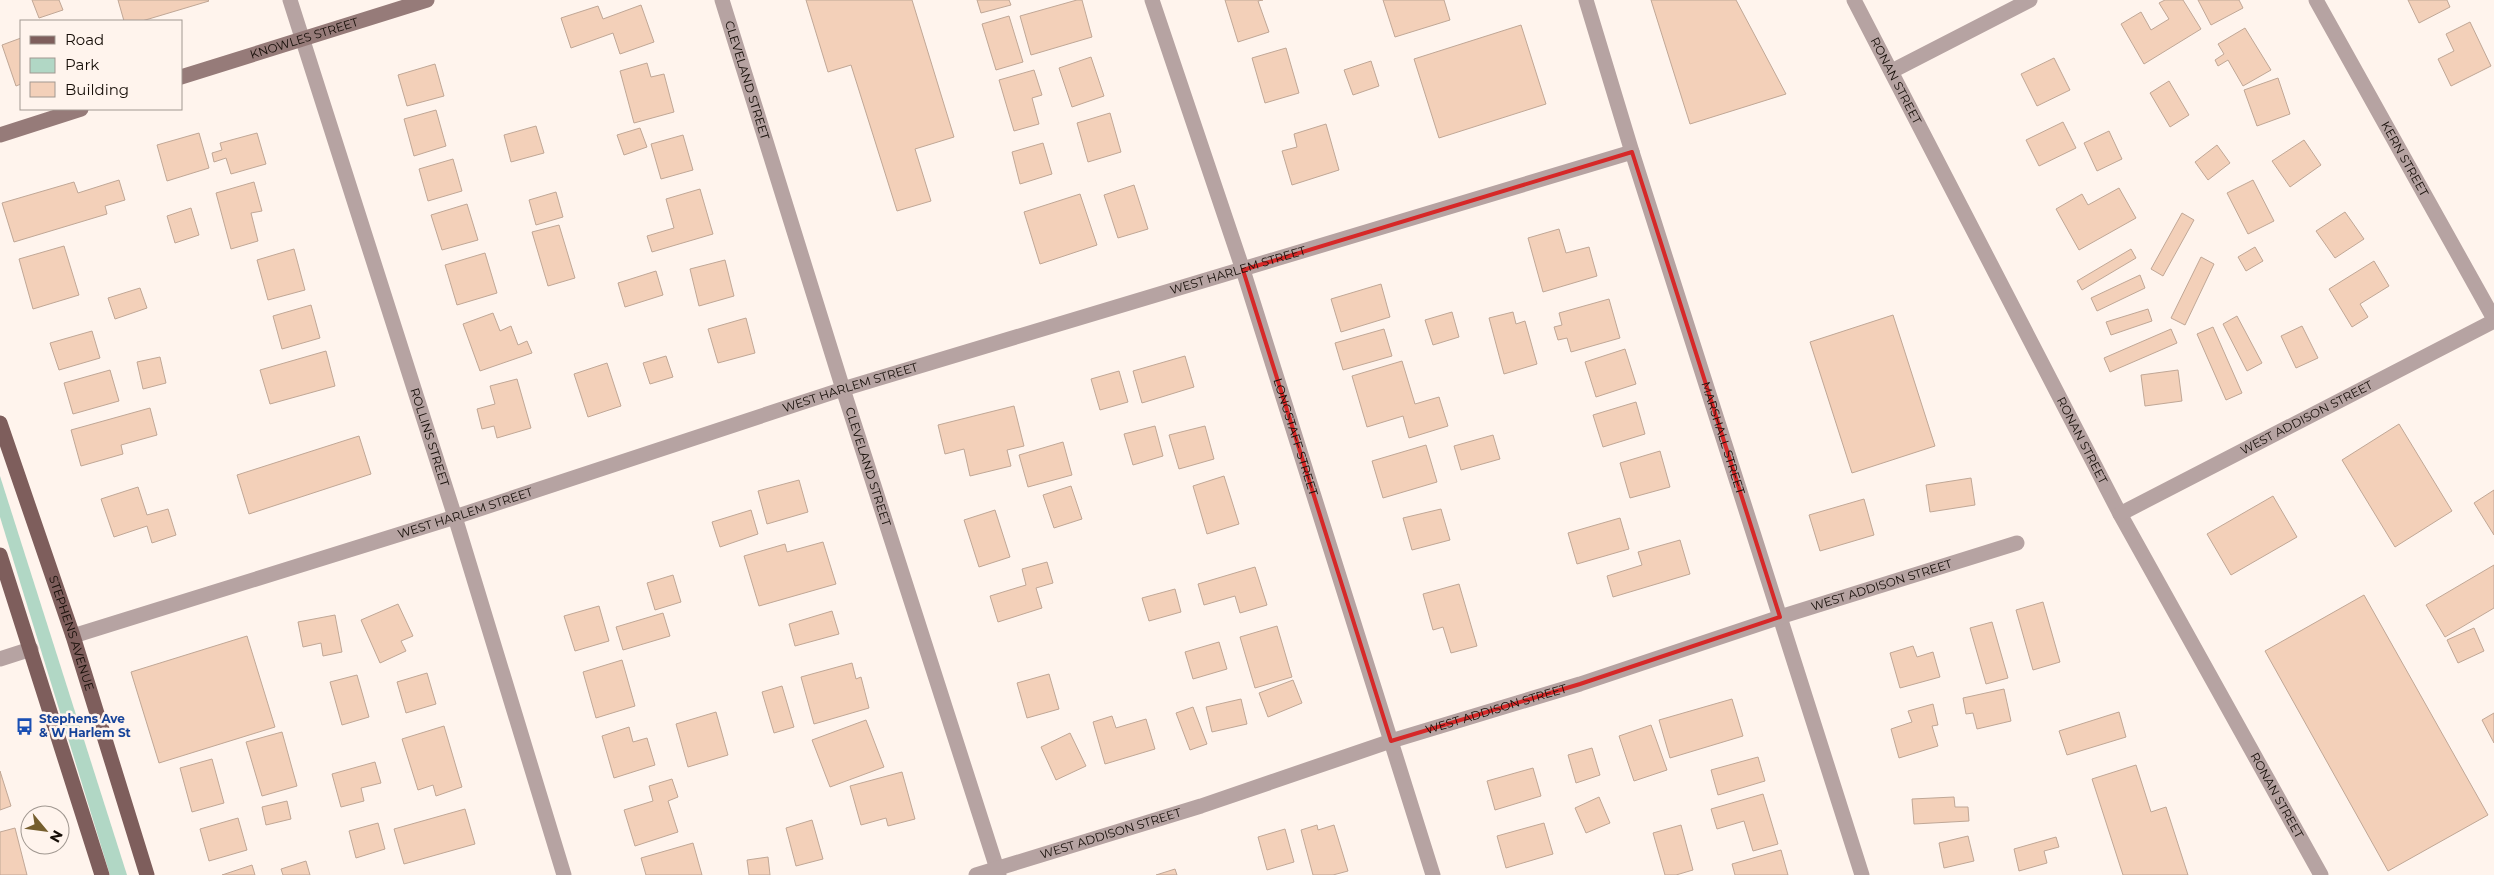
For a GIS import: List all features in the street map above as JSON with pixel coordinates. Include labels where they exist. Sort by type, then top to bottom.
[{"type":"main road","name":"STEPHENS AVENUE","points":[[0,423],[73,636],[147,875]]},
{"type":"main road","points":[[0,555],[102,875]]},
{"type":"street","name":"ROLLINS STREET","points":[[290,0],[455,517],[564,875]]},
{"type":"street","name":"KNOWLES STREET","points":[[182,77],[427,0]]},
{"type":"street","name":"CLEVELAND STREET","points":[[722,0],[843,390],[998,872]]},
{"type":"street","name":"LONGSTAFF STREET","points":[[1152,0],[1243,270],[1433,875]]},
{"type":"street","name":"MARSHALL STREET","points":[[1586,0],[1632,152],[1862,875]]},
{"type":"street","name":"RONAN STREET","points":[[1854,0],[2120,514],[2321,875]]},
{"type":"street","points":[[1892,71],[2030,0]]},
{"type":"street","name":"KERN STREET","points":[[2316,0],[2494,320]]},
{"type":"street","points":[[0,135],[78,110]]},
{"type":"street","name":"WEST HARLEM STREET","points":[[73,636],[455,517],[843,390],[1632,152]]},
{"type":"street","name":"WEST ADDISON STREET","points":[[2120,514],[2494,320]]},
{"type":"street","name":"WEST ADDISON STREET","points":[[976,875],[998,872],[1201,806],[1391,741],[1580,684],[1780,616],[2017,543]]},
{"type":"street","points":[[0,659],[31,650]]},
{"type":"highlighted area","points":[[1632,152],[1780,617],[1580,684],[1391,741],[1243,270]]},
{"type":"green space","points":[[0,476],[127,875],[110,875],[0,517]]},
{"type":"building","points":[[32,0],[59,0],[63,10],[39,18]]},
{"type":"building","points":[[118,0],[209,1],[145,20],[124,20]]},
{"type":"building","points":[[806,0],[912,0],[954,137],[915,149],[931,201],[897,211],[851,65],[828,72]]},
{"type":"building","points":[[977,0],[1009,0],[1011,5],[981,13]]},
{"type":"building","points":[[1082,0],[1092,37],[1031,55],[1020,16]]},
{"type":"building","points":[[1225,0],[1263,0],[1258,1],[1269,32],[1238,42]]},
{"type":"building","points":[[1383,0],[1444,0],[1450,20],[1395,37]]},
{"type":"building","points":[[1651,0],[1736,0],[1786,94],[1690,124]]},
{"type":"building","points":[[2165,0],[2183,0],[2201,29],[2144,64],[2121,24],[2141,12],[2151,30],[2169,19],[2159,3]]},
{"type":"building","points":[[2198,0],[2239,0],[2243,8],[2211,25]]},
{"type":"building","points":[[2408,0],[2447,0],[2450,7],[2419,23]]},
{"type":"building","points":[[641,5],[654,42],[620,54],[613,33],[571,48],[561,18],[598,6],[603,19]]},
{"type":"building","points":[[1009,16],[1023,62],[996,70],[982,24]]},
{"type":"building","points":[[2470,22],[2491,66],[2451,86],[2438,59],[2454,51],[2446,34]]},
{"type":"building","points":[[1521,25],[1546,104],[1439,138],[1414,59]]},
{"type":"building","points":[[2245,28],[2271,70],[2243,86],[2228,60],[2218,66],[2215,60],[2224,54],[2218,44]]},
{"type":"building","points":[[20,38],[20,84],[16,86],[2,45]]},
{"type":"building","points":[[1286,48],[1299,93],[1265,103],[1252,58]]},
{"type":"building","points":[[1091,57],[1104,96],[1072,107],[1059,68]]},
{"type":"building","points":[[2054,58],[2070,90],[2037,106],[2021,74]]},
{"type":"building","points":[[1371,61],[1379,86],[1353,95],[1344,70]]},
{"type":"building","points":[[647,63],[651,77],[664,74],[674,112],[634,123],[620,71]]},
{"type":"building","points":[[435,64],[444,96],[407,106],[398,75]]},
{"type":"building","points":[[1034,70],[1042,95],[1032,98],[1039,124],[1014,131],[999,80]]},
{"type":"building","points":[[2278,78],[2290,114],[2257,126],[2244,90]]},
{"type":"building","points":[[2169,81],[2189,115],[2170,127],[2150,93]]},
{"type":"building","points":[[436,110],[446,146],[414,156],[404,119]]},
{"type":"building","points":[[1110,113],[1121,152],[1088,162],[1077,123]]},
{"type":"building","points":[[2063,122],[2076,148],[2039,166],[2026,140]]},
{"type":"building","points":[[1326,124],[1339,170],[1292,185],[1282,151],[1297,147],[1294,134]]},
{"type":"building","points":[[536,126],[544,153],[511,162],[504,135]]},
{"type":"building","points":[[640,128],[647,147],[624,155],[617,135]]},
{"type":"building","points":[[2109,131],[2122,159],[2097,171],[2084,143]]},
{"type":"building","points":[[199,133],[209,168],[167,181],[157,145]]},
{"type":"building","points":[[257,133],[266,164],[231,174],[226,158],[214,162],[212,153],[222,150],[220,143]]},
{"type":"building","points":[[683,135],[693,170],[661,179],[651,144]]},
{"type":"building","points":[[2304,140],[2321,165],[2290,187],[2272,161]]},
{"type":"building","points":[[1043,143],[1052,174],[1020,184],[1012,152]]},
{"type":"building","points":[[2217,145],[2230,163],[2208,180],[2195,162]]},
{"type":"building","points":[[453,159],[462,191],[428,201],[419,169]]},
{"type":"building","points":[[119,180],[125,200],[105,206],[107,214],[14,242],[2,203],[74,182],[78,193]]},
{"type":"building","points":[[2253,180],[2274,221],[2248,234],[2227,193]]},
{"type":"building","points":[[254,182],[262,211],[251,213],[258,241],[231,249],[216,193]]},
{"type":"building","points":[[1134,185],[1148,229],[1118,238],[1104,195]]},
{"type":"building","points":[[2119,188],[2136,218],[2079,250],[2056,209],[2082,194],[2088,205]]},
{"type":"building","points":[[700,189],[713,234],[652,252],[647,236],[674,228],[666,199]]},
{"type":"building","points":[[556,192],[563,217],[536,225],[529,200]]},
{"type":"building","points":[[1080,194],[1097,245],[1040,264],[1024,212]]},
{"type":"building","points":[[467,204],[478,240],[442,250],[431,215]]},
{"type":"building","points":[[191,208],[199,235],[175,243],[167,216]]},
{"type":"building","points":[[2345,212],[2364,239],[2335,258],[2316,231]]},
{"type":"building","points":[[2182,213],[2194,220],[2163,276],[2151,269]]},
{"type":"building","points":[[559,225],[575,278],[548,286],[532,232]]},
{"type":"building","points":[[1559,229],[1566,253],[1589,247],[1597,276],[1543,292],[1528,238]]},
{"type":"building","points":[[64,246],[79,295],[33,309],[19,259]]},
{"type":"building","points":[[2255,247],[2263,261],[2246,271],[2238,257]]},
{"type":"building","points":[[294,249],[305,290],[268,300],[257,260]]},
{"type":"building","points":[[2131,249],[2136,258],[2082,290],[2077,281]]},
{"type":"building","points":[[485,253],[497,293],[457,305],[445,265]]},
{"type":"building","points":[[2201,257],[2214,264],[2185,325],[2171,318]]},
{"type":"building","points":[[725,260],[734,296],[699,306],[690,269]]},
{"type":"building","points":[[2374,261],[2389,286],[2360,304],[2368,317],[2352,327],[2329,289]]},
{"type":"building","points":[[656,271],[663,295],[625,307],[618,283]]},
{"type":"building","points":[[2140,275],[2145,288],[2097,311],[2091,298]]},
{"type":"building","points":[[1381,284],[1390,317],[1341,332],[1331,299]]},
{"type":"building","points":[[140,288],[147,308],[115,319],[108,298]]},
{"type":"building","points":[[1609,299],[1620,338],[1571,352],[1567,338],[1558,340],[1554,327],[1562,325],[1559,313]]},
{"type":"building","points":[[311,305],[320,338],[282,349],[273,316]]},
{"type":"building","points":[[2148,309],[2152,321],[2111,335],[2106,322]]},
{"type":"building","points":[[1452,312],[1459,337],[1433,345],[1425,320]]},
{"type":"building","points":[[1513,312],[1516,324],[1525,321],[1537,364],[1504,374],[1489,318]]},
{"type":"building","points":[[493,313],[500,331],[511,326],[518,345],[527,341],[532,353],[480,371],[463,324]]},
{"type":"building","points":[[1893,315],[1935,446],[1852,473],[1810,342]]},
{"type":"building","points":[[2237,316],[2262,363],[2247,371],[2223,324]]},
{"type":"building","points":[[746,318],[755,353],[718,363],[708,329]]},
{"type":"building","points":[[2302,326],[2318,358],[2296,368],[2281,336]]},
{"type":"building","points":[[2213,327],[2242,393],[2226,400],[2197,334]]},
{"type":"building","points":[[1384,329],[1392,356],[1343,370],[1335,343]]},
{"type":"building","points":[[2171,329],[2177,343],[2110,372],[2104,358]]},
{"type":"building","points":[[92,331],[100,358],[59,370],[50,343]]},
{"type":"building","points":[[1625,349],[1636,384],[1596,397],[1585,362]]},
{"type":"building","points":[[326,351],[335,386],[270,404],[260,370]]},
{"type":"building","points":[[666,356],[673,377],[650,384],[643,363]]},
{"type":"building","points":[[1185,356],[1194,387],[1142,403],[1133,371]]},
{"type":"building","points":[[160,357],[166,383],[143,389],[137,362]]},
{"type":"building","points":[[1402,361],[1415,404],[1439,397],[1448,426],[1409,438],[1403,416],[1367,427],[1352,376]]},
{"type":"building","points":[[607,363],[621,406],[588,417],[574,374]]},
{"type":"building","points":[[110,370],[119,401],[73,414],[64,383]]},
{"type":"building","points":[[2178,370],[2182,401],[2145,406],[2141,375]]},
{"type":"building","points":[[1119,371],[1128,402],[1100,410],[1091,379]]},
{"type":"building","points":[[517,379],[531,428],[497,438],[494,426],[482,429],[477,409],[495,404],[490,386]]},
{"type":"building","points":[[1636,402],[1645,434],[1603,447],[1593,415]]},
{"type":"building","points":[[1014,406],[1024,446],[1007,450],[1011,466],[970,476],[964,449],[945,454],[938,425]]},
{"type":"building","points":[[150,408],[157,435],[121,445],[123,454],[81,466],[71,430]]},
{"type":"building","points":[[2399,424],[2452,511],[2395,547],[2342,460]]},
{"type":"building","points":[[1155,426],[1163,456],[1133,465],[1124,434]]},
{"type":"building","points":[[1205,426],[1214,459],[1179,469],[1169,435]]},
{"type":"building","points":[[1493,435],[1500,459],[1461,470],[1454,446]]},
{"type":"building","points":[[359,436],[371,474],[249,514],[237,475]]},
{"type":"building","points":[[1063,442],[1072,475],[1028,487],[1019,455]]},
{"type":"building","points":[[1426,445],[1437,482],[1383,498],[1372,461]]},
{"type":"building","points":[[1660,451],[1670,487],[1630,498],[1620,463]]},
{"type":"building","points":[[1224,476],[1239,524],[1207,534],[1193,486]]},
{"type":"building","points":[[1971,478],[1975,505],[1930,512],[1926,485]]},
{"type":"building","points":[[799,480],[808,512],[767,524],[758,491]]},
{"type":"building","points":[[1071,486],[1082,519],[1054,528],[1043,495]]},
{"type":"building","points":[[138,487],[147,515],[168,509],[176,535],[152,543],[147,526],[114,537],[101,499]]},
{"type":"building","points":[[2494,490],[2494,535],[2474,503]]},
{"type":"building","points":[[2273,496],[2297,537],[2231,575],[2207,534]]},
{"type":"building","points":[[1864,499],[1874,535],[1820,551],[1809,515]]},
{"type":"building","points":[[1441,509],[1450,540],[1412,550],[1403,518]]},
{"type":"building","points":[[751,510],[758,534],[720,547],[712,522]]},
{"type":"building","points":[[995,510],[1010,557],[979,567],[964,520]]},
{"type":"building","points":[[1620,518],[1629,549],[1577,564],[1568,533]]},
{"type":"building","points":[[1680,540],[1690,574],[1613,597],[1607,576],[1642,565],[1638,552]]},
{"type":"building","points":[[823,542],[836,584],[759,606],[744,556],[785,544],[787,552]]},
{"type":"building","points":[[1047,562],[1053,583],[1036,588],[1042,608],[998,622],[990,596],[1026,585],[1022,569]]},
{"type":"building","points":[[2494,565],[2494,608],[2445,637],[2426,605]]},
{"type":"building","points":[[1255,567],[1267,605],[1240,613],[1235,596],[1204,605],[1198,584]]},
{"type":"building","points":[[673,575],[681,602],[655,610],[647,583]]},
{"type":"building","points":[[1459,584],[1477,646],[1451,653],[1443,627],[1433,630],[1423,594]]},
{"type":"building","points":[[1175,589],[1181,612],[1149,621],[1142,598]]},
{"type":"building","points":[[2364,595],[2488,815],[2388,871],[2265,651]]},
{"type":"building","points":[[2043,602],[2060,662],[2033,670],[2016,610]]},
{"type":"building","points":[[398,604],[413,636],[401,641],[406,651],[380,663],[361,620]]},
{"type":"building","points":[[599,606],[609,641],[575,651],[564,616]]},
{"type":"building","points":[[832,611],[839,634],[795,646],[789,624]]},
{"type":"building","points":[[663,613],[670,636],[623,650],[616,627]]},
{"type":"building","points":[[335,615],[342,652],[323,656],[321,643],[303,647],[298,622]]},
{"type":"building","points":[[1992,622],[2008,678],[1986,684],[1970,628]]},
{"type":"building","points":[[1277,626],[1292,677],[1255,688],[1240,637]]},
{"type":"building","points":[[2474,628],[2484,651],[2458,663],[2447,640]]},
{"type":"building","points":[[247,636],[275,727],[159,763],[131,672]]},
{"type":"building","points":[[1219,642],[1227,669],[1193,679],[1185,652]]},
{"type":"building","points":[[1913,646],[1917,657],[1933,652],[1940,677],[1900,688],[1890,653]]},
{"type":"building","points":[[622,660],[635,706],[596,718],[583,672]]},
{"type":"building","points":[[852,663],[856,679],[861,677],[869,708],[814,724],[801,677]]},
{"type":"building","points":[[427,673],[436,704],[406,713],[397,682]]},
{"type":"building","points":[[1049,674],[1059,709],[1027,718],[1017,683]]},
{"type":"building","points":[[357,675],[369,717],[342,725],[330,682]]},
{"type":"building","points":[[1293,680],[1302,703],[1268,717],[1259,693]]},
{"type":"building","points":[[782,686],[794,727],[774,733],[762,692]]},
{"type":"building","points":[[2004,689],[2011,721],[1977,729],[1973,713],[1966,714],[1963,698]]},
{"type":"building","points":[[1241,699],[1247,724],[1212,732],[1206,707]]},
{"type":"building","points":[[1732,699],[1743,736],[1670,758],[1659,720]]},
{"type":"building","points":[[1933,704],[1938,725],[1932,726],[1938,746],[1899,758],[1891,729],[1912,722],[1908,711]]},
{"type":"building","points":[[1193,707],[1207,744],[1190,750],[1176,713]]},
{"type":"building","points":[[716,712],[728,755],[688,767],[676,724]]},
{"type":"building","points":[[2119,712],[2126,737],[2067,755],[2059,731]]},
{"type":"building","points":[[2494,713],[2494,743],[2482,720]]},
{"type":"building","points":[[1112,716],[1116,728],[1146,719],[1155,749],[1105,764],[1093,722]]},
{"type":"building","points":[[866,720],[884,767],[830,787],[812,740]]},
{"type":"building","points":[[1651,725],[1667,770],[1634,781],[1619,736]]},
{"type":"building","points":[[444,726],[462,787],[436,796],[433,785],[418,790],[402,739]]},
{"type":"building","points":[[629,727],[633,742],[647,738],[655,765],[614,778],[602,736]]},
{"type":"building","points":[[282,732],[297,786],[262,796],[246,742]]},
{"type":"building","points":[[1070,733],[1086,766],[1056,780],[1041,747]]},
{"type":"building","points":[[1592,748],[1600,775],[1576,783],[1568,755]]},
{"type":"building","points":[[1758,757],[1765,781],[1718,795],[1711,770]]},
{"type":"building","points":[[212,759],[224,803],[192,812],[180,768]]},
{"type":"building","points":[[375,762],[381,783],[361,788],[364,801],[341,807],[332,774]]},
{"type":"building","points":[[2136,765],[2151,812],[2166,807],[2188,875],[2123,875],[2092,779]]},
{"type":"building","points":[[1533,768],[1541,796],[1495,810],[1487,781]]},
{"type":"building","points":[[0,771],[11,806],[0,810]]},
{"type":"building","points":[[902,772],[915,819],[888,826],[886,818],[861,825],[850,786]]},
{"type":"building","points":[[672,779],[678,797],[668,801],[678,832],[635,846],[624,810],[653,801],[649,786]]},
{"type":"building","points":[[1763,794],[1778,844],[1753,851],[1744,821],[1717,829],[1711,809]]},
{"type":"building","points":[[1599,797],[1610,823],[1586,833],[1575,808]]},
{"type":"building","points":[[1954,797],[1955,807],[1968,807],[1969,821],[1914,824],[1912,799]]},
{"type":"building","points":[[287,801],[291,819],[266,825],[262,807]]},
{"type":"building","points":[[465,809],[475,844],[404,864],[394,829]]},
{"type":"building","points":[[238,818],[247,850],[209,861],[200,829]]},
{"type":"building","points":[[812,820],[823,859],[796,866],[786,828]]},
{"type":"building","points":[[378,823],[385,849],[356,858],[349,831]]},
{"type":"building","points":[[1544,823],[1553,854],[1506,868],[1497,836]]},
{"type":"building","points":[[1317,825],[1318,830],[1334,825],[1348,871],[1333,875],[1313,875],[1301,830]]},
{"type":"building","points":[[1681,825],[1693,870],[1676,875],[1665,875],[1653,833]]},
{"type":"building","points":[[15,828],[20,855],[22,855],[27,875],[0,875],[0,832]]},
{"type":"building","points":[[1285,829],[1294,862],[1267,870],[1258,837]]},
{"type":"building","points":[[1968,836],[1974,861],[1944,868],[1939,843]]},
{"type":"building","points":[[2056,837],[2059,847],[2044,851],[2047,863],[2019,871],[2014,849]]},
{"type":"building","points":[[693,843],[702,875],[646,875],[641,858]]},
{"type":"building","points":[[1781,850],[1788,875],[1735,875],[1732,864]]},
{"type":"building","points":[[768,857],[770,875],[749,875],[747,860]]},
{"type":"building","points":[[306,861],[310,875],[283,875],[281,869]]},
{"type":"building","points":[[252,865],[255,875],[222,875]]},
{"type":"building","points":[[1175,869],[1177,875],[1156,875]]},
{"type":"place","name":"Stephens Ave & W Harlem St","points":[[25,726]]}]
